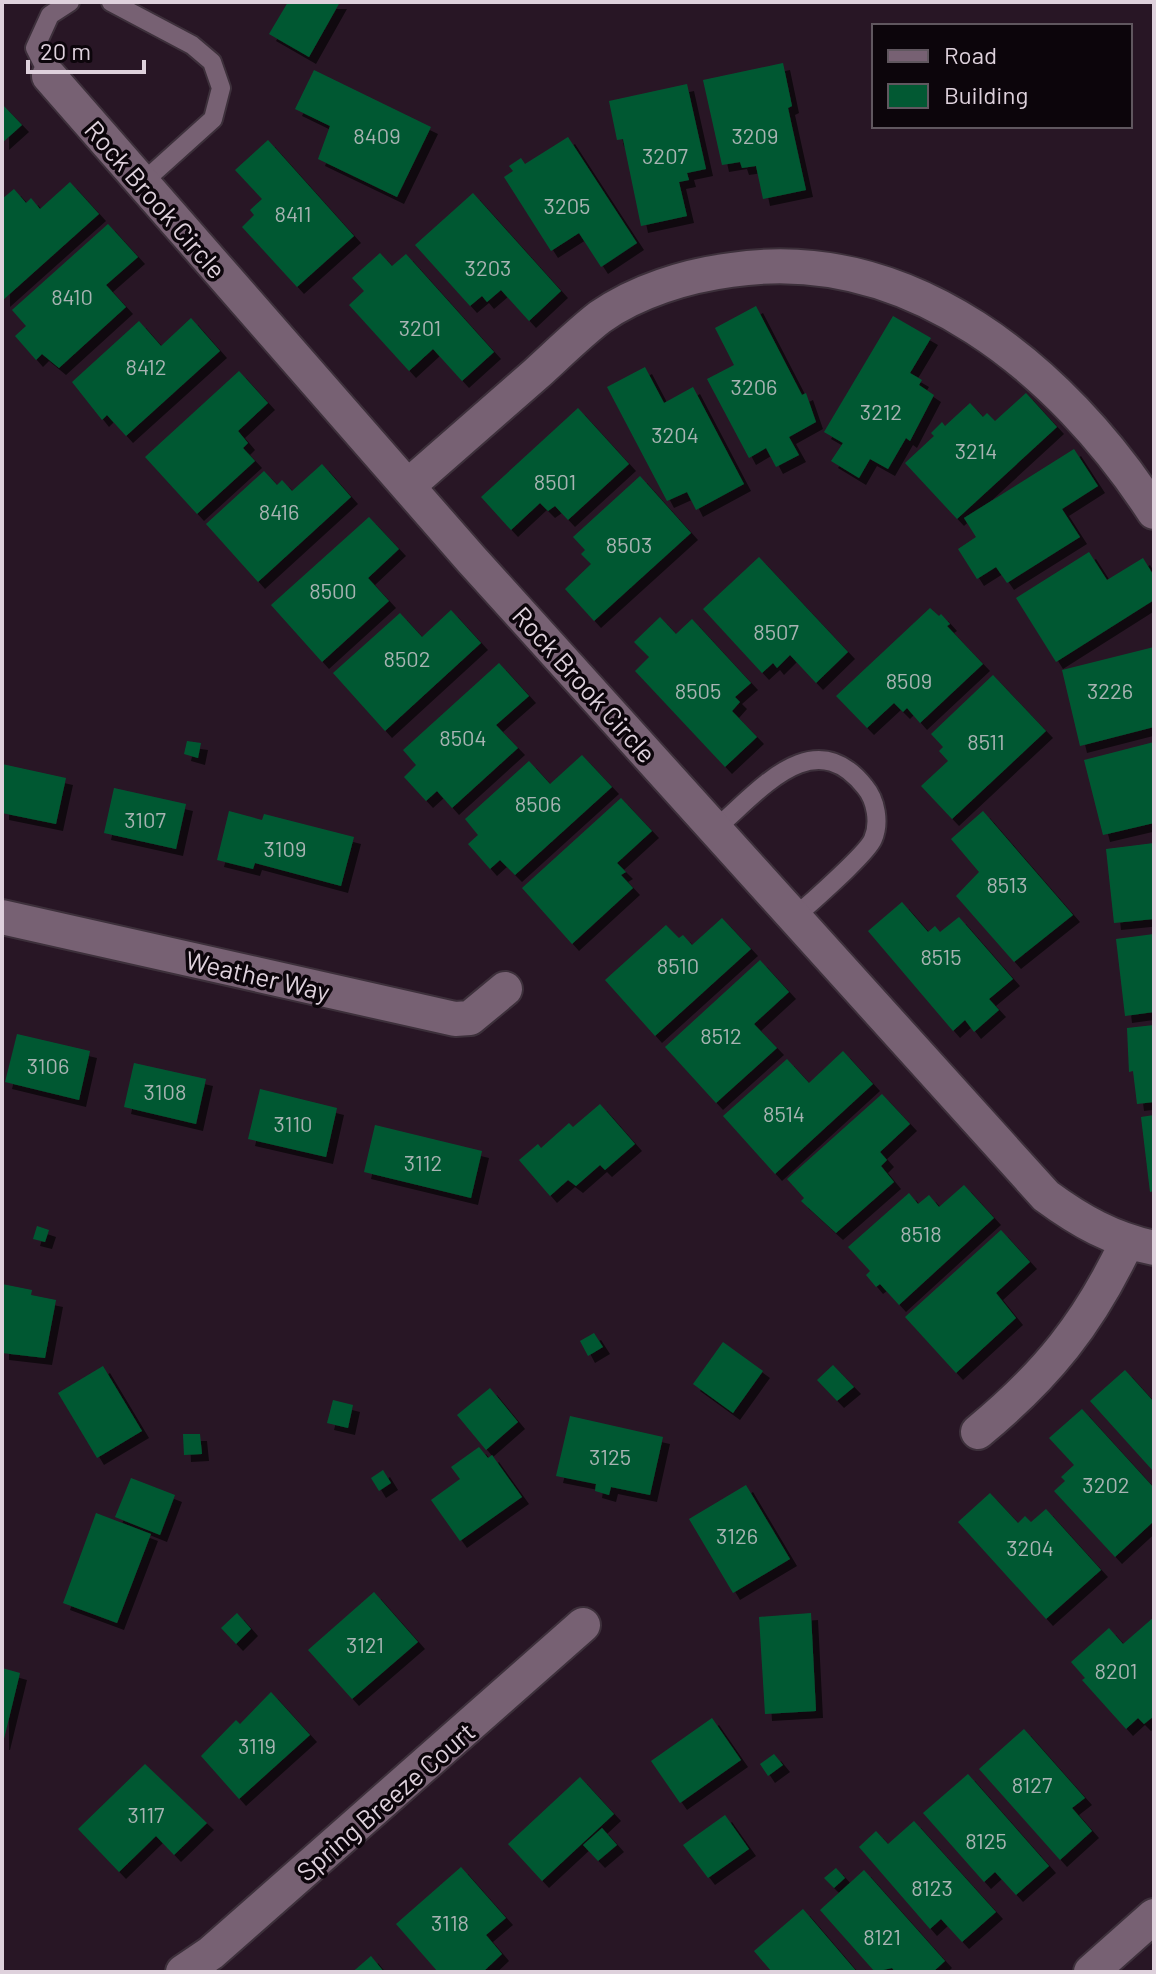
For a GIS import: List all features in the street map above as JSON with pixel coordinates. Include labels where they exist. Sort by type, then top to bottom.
[{"type":"street","name":"Rock Brook Circle","points":[[49,76],[408,486],[1046,1196],[1083,1224],[1140,1245]]},
{"type":"street","points":[[408,486],[601,317],[652,291],[706,274],[758,266],[819,268],[871,277],[934,301],[1023,361],[1086,423],[1154,512]]},
{"type":"street","name":"Weather Way","points":[[2,917],[455,1019],[470,1018],[505,989]]},
{"type":"street","points":[[978,1432],[1025,1393],[1066,1349],[1140,1245]]},
{"type":"street","name":"Spring Breeze Court","points":[[183,1972],[211,1953],[583,1625]]},
{"type":"street","points":[[1091,1972],[1154,1916]]},
{"type":"lane","points":[[49,76],[35,48],[50,15],[70,2]]},
{"type":"lane","points":[[111,2],[192,45],[212,62],[221,88],[213,119],[142,183]]},
{"type":"lane","points":[[715,829],[794,763],[822,757],[849,770],[867,789],[877,812],[873,841],[795,917]]},
{"type":"building","points":[[288,2],[340,2],[309,57],[269,34]]},
{"type":"building","points":[[783,63],[792,106],[788,108],[806,190],[763,199],[756,166],[742,168],[740,162],[722,165],[703,80]]},
{"type":"building","points":[[314,70],[431,127],[397,197],[318,159],[330,126],[295,109]]},
{"type":"building","points":[[687,84],[706,169],[687,173],[689,180],[679,182],[687,216],[641,226],[623,139],[617,140],[609,101]]},
{"type":"building","points":[[2,104],[22,125],[2,143]]},
{"type":"building","points":[[568,137],[637,243],[601,267],[579,233],[551,251],[504,177],[513,171],[509,166],[521,158],[525,164]]},
{"type":"building","points":[[268,140],[354,236],[297,287],[242,227],[254,215],[250,210],[262,199],[235,170]]},
{"type":"building","points":[[70,182],[99,214],[3,300],[2,199],[14,189],[26,203],[31,198],[40,209]]},
{"type":"building","points":[[473,193],[561,291],[529,321],[501,290],[487,302],[482,296],[470,306],[415,245]]},
{"type":"building","points":[[108,224],[138,257],[106,285],[126,307],[59,368],[42,354],[36,360],[15,336],[26,326],[12,310]]},
{"type":"building","points":[[380,253],[392,266],[406,254],[494,352],[462,381],[433,349],[409,371],[349,305],[364,291],[352,278]]},
{"type":"building","points":[[756,306],[802,395],[806,393],[816,422],[789,437],[799,455],[776,467],[766,448],[749,458],[707,379],[734,365],[715,328]]},
{"type":"building","points":[[893,316],[931,338],[910,373],[922,380],[919,385],[934,395],[910,441],[906,438],[888,469],[870,459],[859,478],[831,461],[843,443],[824,432]]},
{"type":"building","points":[[191,318],[220,351],[126,436],[107,415],[102,420],[72,382],[139,321],[161,346]]},
{"type":"building","points":[[645,367],[664,403],[693,387],[744,484],[696,510],[687,492],[667,501],[607,387]]},
{"type":"building","points":[[239,371],[268,403],[238,431],[248,443],[243,448],[255,461],[197,514],[145,457]]},
{"type":"building","points":[[1026,393],[1057,427],[957,519],[905,463],[934,436],[931,433],[942,422],[945,426],[970,403],[983,417],[987,413],[995,421]]},
{"type":"building","points":[[578,408],[629,464],[568,520],[555,506],[548,511],[540,503],[511,530],[481,497]]},
{"type":"building","points":[[1074,449],[1098,486],[1062,509],[1080,537],[1007,583],[996,567],[977,579],[958,549],[976,537],[964,518]]},
{"type":"building","points":[[322,464],[351,497],[258,582],[206,524],[264,471],[277,485],[282,480],[292,491]]},
{"type":"building","points":[[640,476],[691,533],[594,621],[565,589],[591,564],[581,554],[585,550],[573,537]]},
{"type":"building","points":[[369,517],[399,549],[368,578],[389,601],[322,662],[271,605]]},
{"type":"building","points":[[1089,552],[1107,580],[1143,558],[1154,576],[1154,600],[1056,662],[1016,598]]},
{"type":"building","points":[[759,557],[848,652],[816,683],[790,655],[777,668],[773,663],[762,673],[703,609]]},
{"type":"building","points":[[930,608],[939,616],[941,614],[950,624],[947,626],[983,664],[920,723],[907,708],[903,712],[894,703],[867,728],[836,696]]},
{"type":"building","points":[[451,610],[481,643],[385,731],[333,673],[400,613],[422,637]]},
{"type":"building","points":[[660,617],[676,634],[692,619],[751,683],[735,697],[740,702],[732,711],[757,737],[725,767],[635,671],[649,657],[634,642]]},
{"type":"building","points":[[1154,647],[1154,727],[1080,746],[1062,670]]},
{"type":"building","points":[[499,663],[529,696],[496,725],[518,748],[452,808],[437,791],[426,801],[404,777],[416,765],[403,750]]},
{"type":"building","points":[[993,675],[1046,731],[952,819],[921,786],[948,761],[939,751],[943,747],[931,734]]},
{"type":"building","points":[[187,741],[201,743],[198,758],[184,754]]},
{"type":"building","points":[[1154,742],[1154,823],[1103,835],[1084,760]]},
{"type":"building","points":[[582,755],[612,787],[515,875],[500,860],[490,869],[468,844],[478,835],[465,819],[529,761],[550,784]]},
{"type":"building","points":[[2,764],[66,778],[56,824],[2,813]]},
{"type":"building","points":[[114,788],[186,804],[176,849],[104,833]]},
{"type":"building","points":[[621,798],[652,831],[617,863],[626,872],[621,875],[633,888],[572,944],[522,888]]},
{"type":"building","points":[[229,811],[262,820],[264,814],[354,837],[341,886],[255,863],[253,869],[217,860]]},
{"type":"building","points":[[983,811],[1073,915],[1014,962],[956,896],[979,872],[951,839]]},
{"type":"building","points":[[1154,843],[1154,919],[1114,923],[1106,849]]},
{"type":"building","points":[[902,902],[928,932],[935,926],[940,932],[959,917],[1013,979],[989,999],[999,1010],[974,1032],[965,1020],[953,1031],[868,931]]},
{"type":"building","points":[[722,918],[751,949],[655,1036],[605,980],[666,925],[679,938],[683,935],[692,945]]},
{"type":"building","points":[[1154,934],[1154,1012],[1125,1016],[1116,939]]},
{"type":"building","points":[[760,960],[789,992],[754,1024],[777,1048],[716,1103],[665,1047]]},
{"type":"building","points":[[1154,1025],[1154,1102],[1137,1104],[1133,1071],[1129,1072],[1127,1028]]},
{"type":"building","points":[[17,1034],[90,1051],[79,1100],[5,1082]]},
{"type":"building","points":[[843,1051],[873,1084],[775,1174],[723,1116],[787,1059],[809,1083]]},
{"type":"building","points":[[134,1063],[206,1079],[196,1124],[124,1107]]},
{"type":"building","points":[[260,1089],[337,1108],[326,1157],[248,1139]]},
{"type":"building","points":[[882,1094],[910,1124],[880,1152],[887,1160],[881,1166],[894,1182],[836,1233],[801,1201],[804,1198],[787,1179]]},
{"type":"building","points":[[600,1104],[635,1144],[605,1170],[600,1165],[576,1186],[568,1180],[550,1196],[519,1160],[538,1144],[541,1148],[569,1123],[573,1127]]},
{"type":"building","points":[[1154,1115],[1154,1191],[1150,1192],[1141,1117]]},
{"type":"building","points":[[375,1125],[482,1151],[471,1198],[364,1172]]},
{"type":"building","points":[[964,1185],[994,1218],[899,1305],[880,1284],[876,1287],[866,1275],[870,1271],[848,1247],[909,1193],[918,1204],[929,1195],[939,1207]]},
{"type":"building","points":[[37,1226],[49,1230],[45,1242],[33,1239]]},
{"type":"building","points":[[1001,1230],[1030,1262],[996,1293],[1016,1318],[956,1373],[905,1317]]},
{"type":"building","points":[[2,1284],[32,1290],[31,1295],[56,1300],[45,1358],[2,1353]]},
{"type":"building","points":[[594,1333],[603,1347],[588,1356],[580,1341]]},
{"type":"building","points":[[723,1342],[763,1371],[733,1413],[693,1384]]},
{"type":"building","points":[[833,1365],[854,1387],[837,1401],[817,1380]]},
{"type":"building","points":[[103,1366],[142,1431],[97,1458],[58,1393]]},
{"type":"building","points":[[1125,1370],[1154,1402],[1154,1472],[1090,1401]]},
{"type":"building","points":[[490,1388],[518,1422],[486,1450],[457,1415]]},
{"type":"building","points":[[333,1400],[353,1405],[348,1428],[327,1423]]},
{"type":"building","points":[[1082,1409],[1154,1488],[1154,1521],[1115,1557],[1054,1491],[1065,1481],[1061,1477],[1074,1465],[1049,1438]]},
{"type":"building","points":[[570,1416],[663,1437],[650,1495],[611,1487],[609,1495],[595,1491],[596,1484],[556,1476]]},
{"type":"building","points":[[183,1434],[200,1434],[202,1454],[184,1455]]},
{"type":"building","points":[[479,1447],[488,1458],[492,1455],[522,1497],[460,1541],[431,1500],[460,1479],[451,1467]]},
{"type":"building","points":[[383,1470],[391,1483],[379,1491],[371,1478]]},
{"type":"building","points":[[131,1478],[175,1495],[160,1535],[115,1517]]},
{"type":"building","points":[[746,1485],[790,1559],[733,1593],[689,1519]]},
{"type":"building","points":[[990,1493],[1018,1523],[1025,1516],[1031,1522],[1046,1509],[1101,1570],[1046,1619],[958,1522]]},
{"type":"building","points":[[96,1513],[151,1534],[117,1623],[63,1603]]},
{"type":"building","points":[[374,1592],[418,1642],[352,1699],[308,1650]]},
{"type":"building","points":[[237,1613],[251,1629],[236,1644],[221,1628]]},
{"type":"building","points":[[811,1613],[816,1711],[765,1714],[759,1617]]},
{"type":"building","points":[[1154,1617],[1154,1716],[1144,1724],[1138,1718],[1126,1729],[1082,1680],[1085,1678],[1071,1662],[1109,1628],[1123,1644]]},
{"type":"building","points":[[2,1668],[20,1673],[3,1743],[2,1743]]},
{"type":"building","points":[[271,1692],[310,1735],[239,1799],[201,1756],[236,1720],[240,1724]]},
{"type":"building","points":[[712,1718],[741,1760],[680,1803],[651,1761]]},
{"type":"building","points":[[1024,1729],[1085,1798],[1072,1808],[1092,1831],[1060,1860],[979,1769]]},
{"type":"building","points":[[774,1754],[783,1765],[768,1776],[760,1764]]},
{"type":"building","points":[[145,1764],[207,1823],[174,1855],[156,1836],[119,1872],[78,1829]]},
{"type":"building","points":[[968,1774],[1049,1866],[1016,1895],[995,1872],[984,1882],[923,1813]]},
{"type":"building","points":[[580,1777],[614,1814],[542,1881],[508,1844]]},
{"type":"building","points":[[725,1815],[749,1849],[708,1878],[683,1845]]},
{"type":"building","points":[[914,1821],[996,1912],[962,1942],[941,1919],[930,1929],[859,1847],[876,1831],[888,1844]]},
{"type":"building","points":[[602,1828],[617,1845],[598,1861],[583,1845]]},
{"type":"building","points":[[461,1867],[506,1918],[486,1935],[502,1954],[483,1972],[438,1972],[396,1924]]},
{"type":"building","points":[[836,1868],[845,1878],[834,1888],[824,1878]]},
{"type":"building","points":[[864,1870],[945,1961],[933,1972],[895,1972],[892,1968],[875,1972],[820,1910]]},
{"type":"building","points":[[803,1909],[857,1972],[772,1972],[754,1951]]},
{"type":"building","points":[[371,1956],[384,1972],[352,1972],[356,1969]]}]
